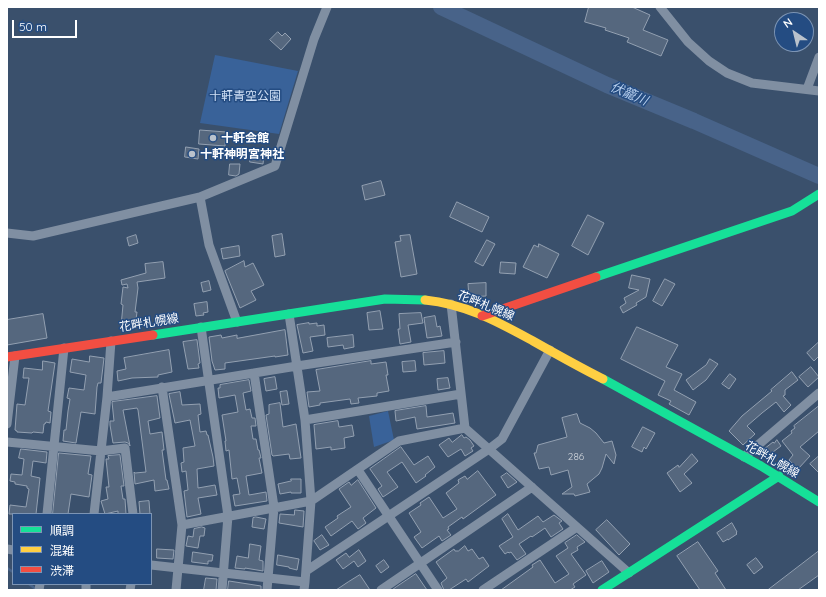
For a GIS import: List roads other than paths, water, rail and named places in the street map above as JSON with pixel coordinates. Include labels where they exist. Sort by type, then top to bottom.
[{"type":"main road","points":[[482,316],[792,211],[816,199]]},
{"type":"main road","name":"花畔札幌線","points":[[11,357],[385,298],[412,298],[451,304],[465,308],[509,328],[550,350],[779,476],[819,502]]},
{"type":"main road","points":[[602,590],[779,476]]},
{"type":"street","points":[[7,233],[33,236],[200,197],[275,166],[314,39],[327,7]]},
{"type":"street","points":[[660,7],[688,42],[709,61],[727,73],[752,83],[819,91]]},
{"type":"street","points":[[806,89],[819,57]]},
{"type":"street","points":[[200,197],[209,244],[237,322]]},
{"type":"street","points":[[451,304],[465,428],[629,573]]},
{"type":"street","points":[[152,565],[268,578],[305,586],[310,501],[305,420],[290,314]]},
{"type":"street","points":[[201,327],[228,516],[222,590]]},
{"type":"street","points":[[94,513],[108,397],[111,341]]},
{"type":"street","points":[[108,397],[162,387],[456,342]]},
{"type":"street","points":[[47,513],[64,348]]},
{"type":"street","points":[[306,571],[502,439],[550,350]]},
{"type":"street","points":[[7,424],[11,357]]},
{"type":"street","points":[[254,373],[274,507],[267,590]]},
{"type":"street","points":[[162,387],[182,525],[176,590]]},
{"type":"street","points":[[744,457],[819,392]]},
{"type":"street","points":[[305,420],[461,394]]},
{"type":"street","points":[[182,525],[310,501],[399,441],[465,428]]},
{"type":"street","points":[[7,442],[101,451],[125,448],[133,513]]},
{"type":"street","points":[[358,470],[438,590]]},
{"type":"street","points":[[381,590],[532,487]]},
{"type":"street","points":[[483,590],[577,527]]},
{"type":"waterway","name":"伏籠川","points":[[441,7],[607,85],[694,121],[819,176]]},
{"type":"waterway","points":[[7,568],[12,571]]},
{"type":"waterway","points":[[30,585],[37,590]]},
{"type":"place","name":"十軒会館","points":[[213,138]]},
{"type":"place","name":"十軒神明宮神社","points":[[192,154]]},
{"type":"park label","name":"十軒青空公園","points":[[245,96]]}]
